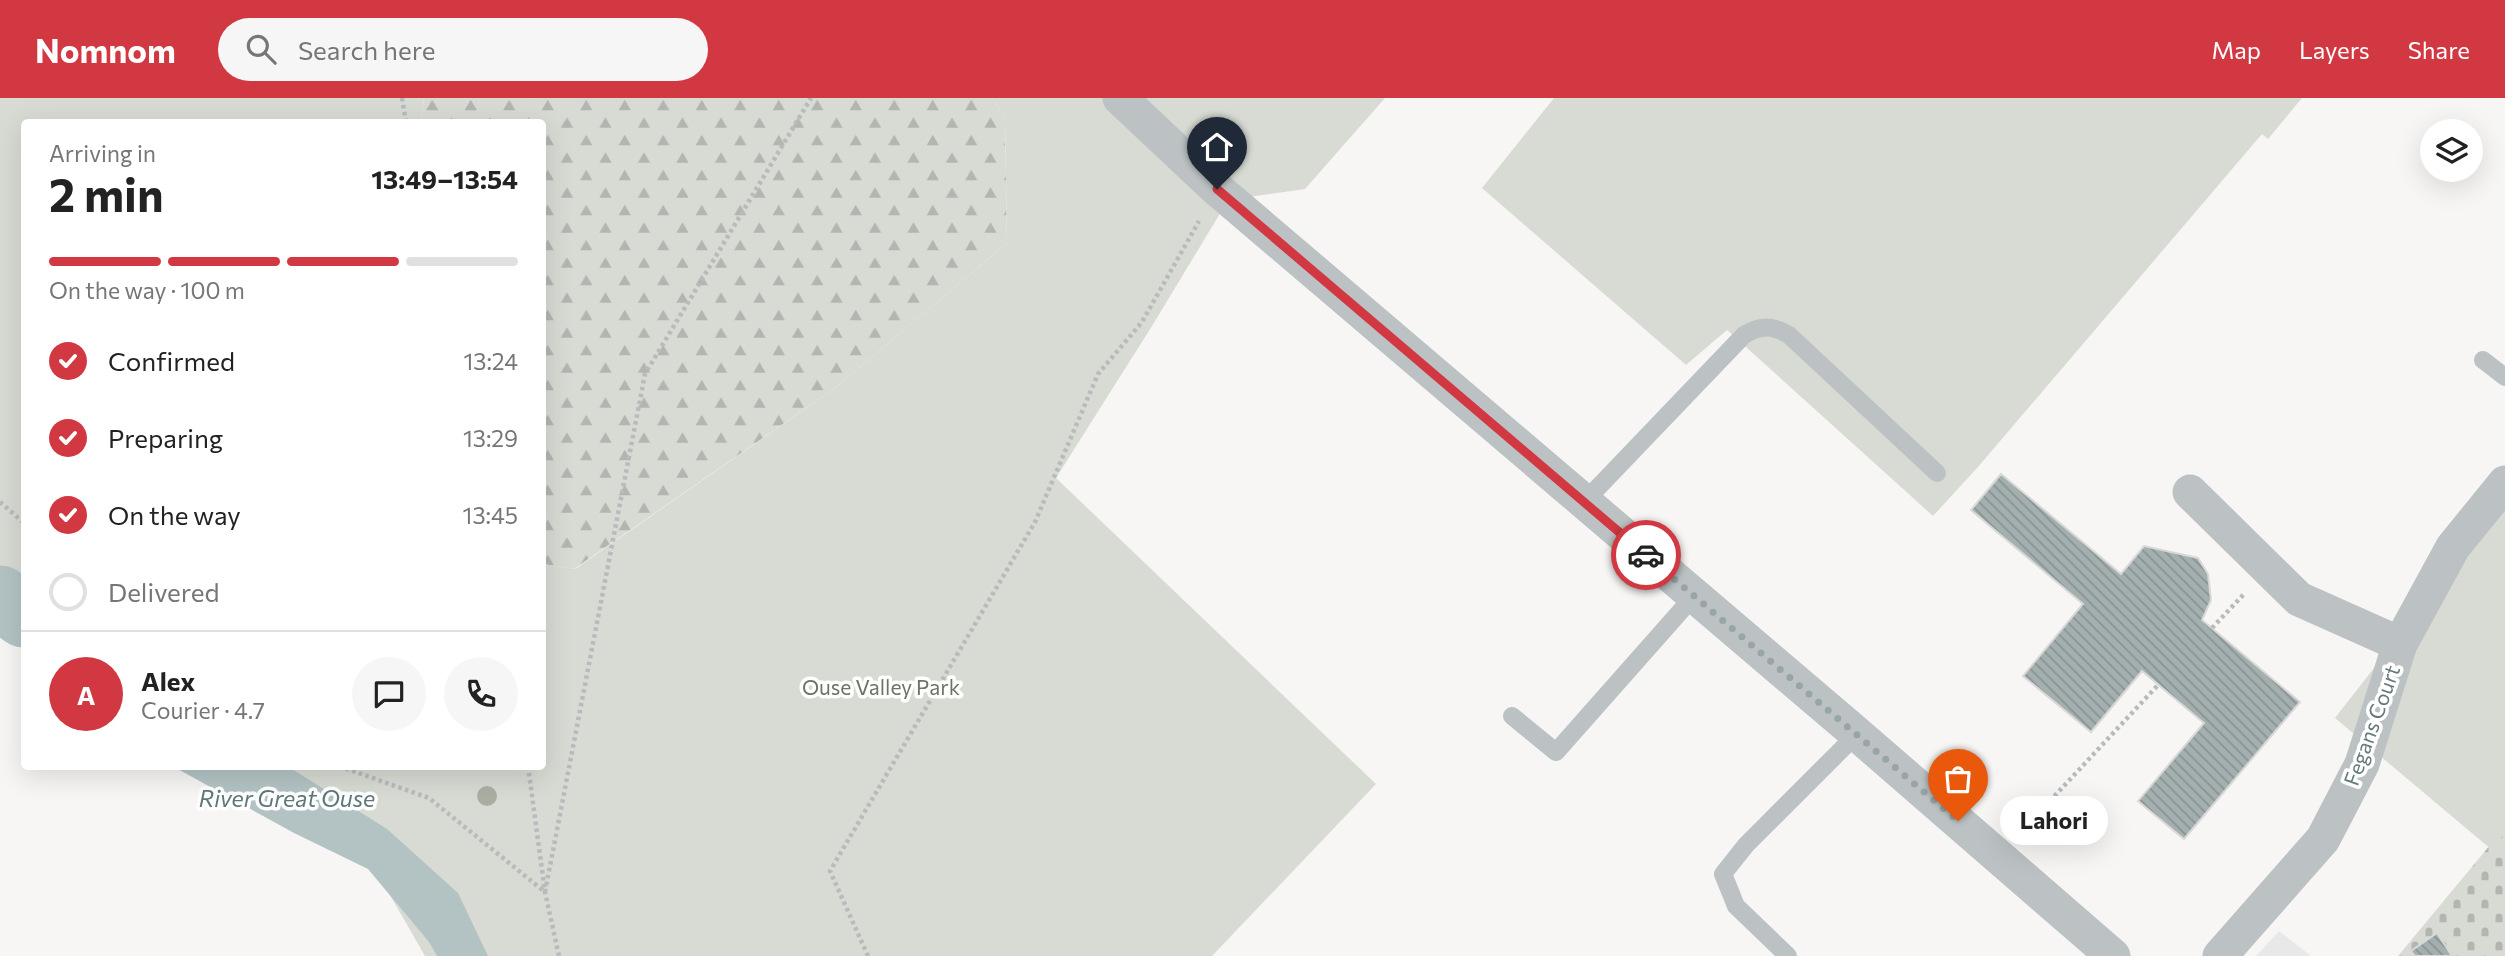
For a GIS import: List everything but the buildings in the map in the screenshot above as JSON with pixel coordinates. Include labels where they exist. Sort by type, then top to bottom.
[{"type":"street","points":[[1120,98],[1217,189],[1857,734],[2113,956]]},
{"type":"street","name":"Fegans Court","points":[[2220,956],[2323,839],[2362,764],[2400,645],[2453,547],[2505,483]]},
{"type":"street","points":[[2190,492],[2299,599],[2400,645]]},
{"type":"lane","points":[[1584,502],[1744,335],[1756,328],[1768,326],[1789,335],[1937,472]]},
{"type":"lane","points":[[2483,360],[2505,376]]},
{"type":"lane","points":[[1512,716],[1556,752],[1694,596]]},
{"type":"lane","points":[[1788,956],[1736,906],[1723,874],[1746,845],[1857,734]]},
{"type":"path","points":[[402,98],[406,119]]},
{"type":"path","points":[[545,892],[645,374],[811,98]]},
{"type":"path","points":[[868,956],[830,871],[1035,522],[1098,374],[1142,322],[1217,189]]},
{"type":"path","points":[[0,502],[21,520]]},
{"type":"path","points":[[2212,628],[2268,569]]},
{"type":"path","points":[[1999,856],[2158,685]]},
{"type":"path","points":[[350,770],[429,798],[545,892]]},
{"type":"path","points":[[529,770],[545,892],[559,956]]},
{"type":"shaded area","points":[[2279,931],[2311,956],[2256,956]]},
{"type":"green space","points":[[0,98],[424,98],[421,119],[21,119],[21,614],[0,598]]},
{"type":"green space","points":[[424,98],[993,98],[1005,119],[1007,243],[835,388],[574,569],[546,564],[546,119],[421,119]]},
{"type":"green space","name":"Ouse Valley Park","points":[[993,98],[1385,98],[1305,189],[1241,198],[1221,212],[1056,478],[1376,784],[1212,956],[425,956],[371,862],[242,770],[546,770],[546,564],[575,569],[835,388],[1007,243],[1005,119]]},
{"type":"green space","points":[[1554,98],[2302,98],[2268,139],[2262,134],[1978,467],[1933,516],[1727,330],[1686,365],[1482,188]]},
{"type":"green space","points":[[2505,500],[2505,833],[2492,850],[2335,718]]},
{"type":"green space","points":[[2505,827],[2505,956],[2398,956]]},
{"type":"water","name":"River Great Ouse","points":[[179,770],[293,770],[300,774],[387,829],[458,893],[488,956],[437,956],[429,942],[368,869],[294,833]]},
{"type":"waterway","name":"River Great Ouse","points":[[0,598],[21,613]]},
{"type":"way so far","points":[[1646,555],[1958,821]]},
{"type":"place","name":"Lahori","points":[[1958,821]]},
{"type":"route","points":[[1217,189],[1646,555]]}]
